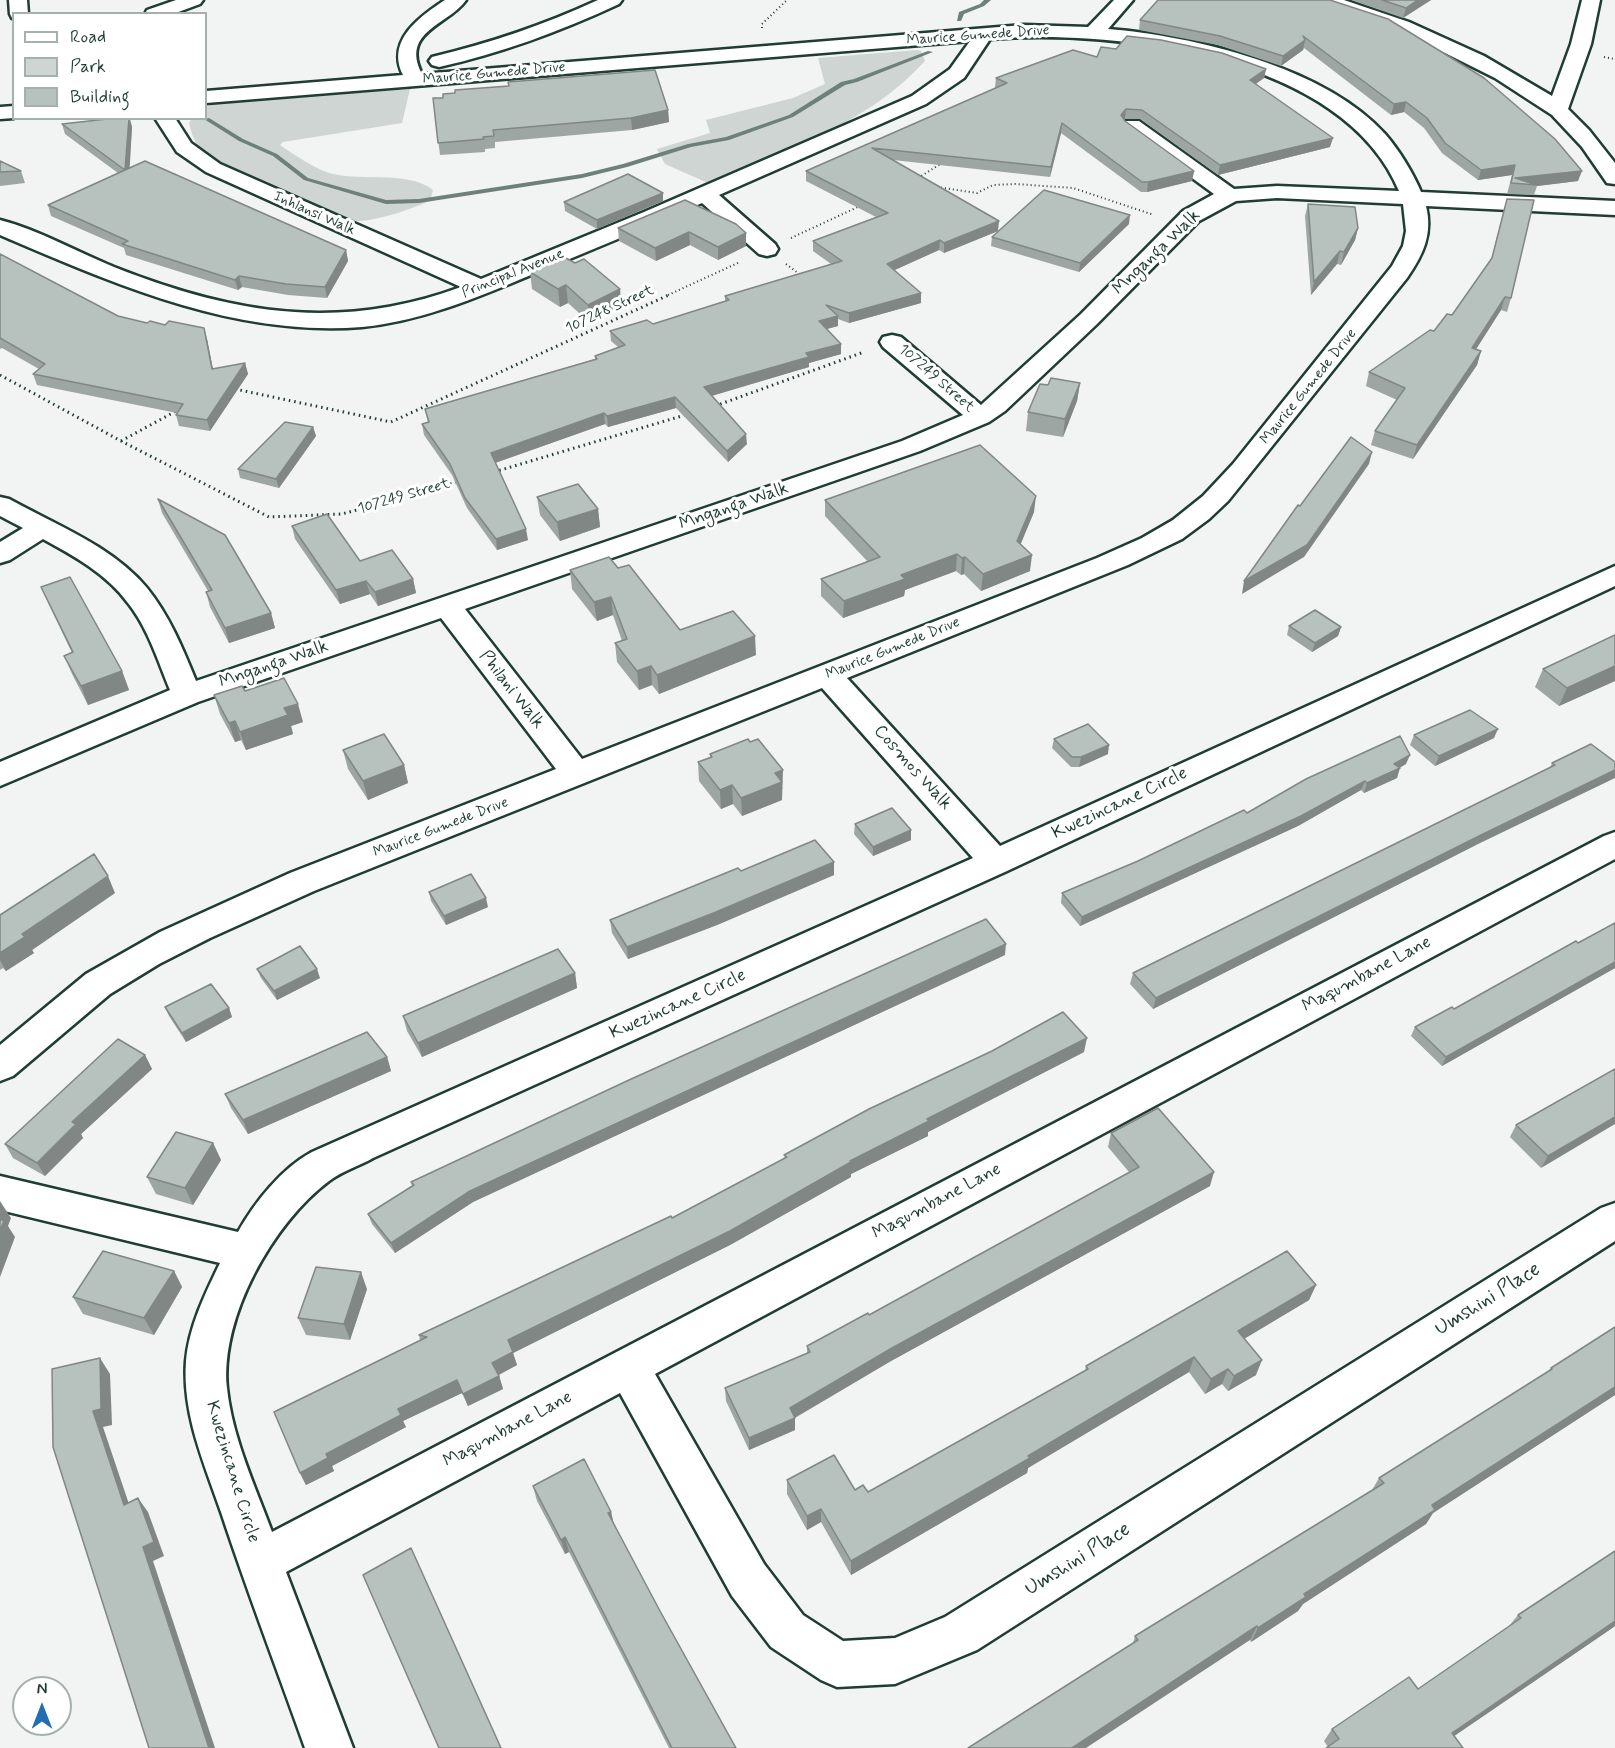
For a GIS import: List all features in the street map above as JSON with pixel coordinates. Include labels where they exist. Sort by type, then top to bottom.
[{"type":"street","points":[[159,12],[194,0]]},
{"type":"street","points":[[457,0],[416,33],[405,50],[411,73],[562,23],[613,0]]},
{"type":"street","points":[[1094,32],[1124,0]]},
{"type":"street","points":[[1324,0],[1395,24],[1462,52],[1506,76],[1558,109],[1585,138],[1615,178]]},
{"type":"street","points":[[1558,109],[1581,44],[1592,0]]},
{"type":"street","name":"Maurice Gumede Drive","points":[[0,1066],[98,985],[159,949],[231,912],[1155,543],[1193,520],[1242,470],[1387,290],[1407,261],[1417,237],[1414,199],[1399,166],[1364,124],[1338,105],[1303,86],[1256,66],[1213,52],[1139,37],[1044,30],[757,53],[411,73],[207,97]]},
{"type":"street","name":"Principal Avenue","points":[[0,227],[154,290],[199,303],[274,316],[333,321],[392,316],[429,307],[480,287],[705,194],[919,100],[943,87],[958,75],[969,61],[983,35]]},
{"type":"street","name":"Inhlansi Walk","points":[[166,120],[176,141],[190,154],[213,168],[480,287]]},
{"type":"street","points":[[1132,125],[1229,195]]},
{"type":"street","name":"Mnganga Walk","points":[[0,775],[187,695],[911,446],[980,417],[1017,388],[1184,224],[1209,204],[1229,195],[1277,192],[1615,208]]},
{"type":"street","points":[[705,194],[767,249]]},
{"type":"street","name":"107249 Street","points":[[892,342],[980,417]]},
{"type":"street","points":[[0,505],[89,554],[116,574],[137,596],[165,644],[187,695]]},
{"type":"street","points":[[0,554],[41,529]]},
{"type":"street","name":"Kwezincane Circle","points":[[329,1748],[260,1562],[213,1424],[206,1385],[208,1343],[238,1265],[286,1196],[316,1170],[360,1147],[995,862],[1615,575]]},
{"type":"street","name":"Philani Walk","points":[[446,606],[577,774]]},
{"type":"street","name":"Cosmos Walk","points":[[828,675],[995,862]]},
{"type":"street","name":"Maqumbane Lane","points":[[260,1562],[1615,844]]},
{"type":"street","points":[[0,1193],[248,1252]]},
{"type":"street","name":"Umshini Place","points":[[628,1367],[748,1580],[786,1631],[837,1664],[895,1661],[962,1634],[1615,1220]]},
{"type":"path","points":[[757,53],[762,24],[787,0]]},
{"type":"path","points":[[911,183],[940,165],[945,158]]},
{"type":"path","points":[[931,186],[977,193],[993,185],[1016,184],[1073,188],[1184,224]]},
{"type":"path","name":"107248 Street","points":[[230,388],[391,422],[870,202]]},
{"type":"path","points":[[767,249],[806,279]]},
{"type":"path","name":"107249 Street","points":[[712,407],[892,342]]},
{"type":"path","name":"107249 Street","points":[[0,375],[121,441],[269,517],[342,514],[459,482]]},
{"type":"path","points":[[121,441],[184,407]]},
{"type":"path","points":[[492,472],[690,413]]},
{"type":"green space","points":[[921,51],[925,61],[902,83],[851,119],[795,147],[708,183],[665,164],[657,149],[710,133],[706,120],[793,98],[825,84],[818,58]]},
{"type":"green space","points":[[410,89],[402,123],[283,142],[280,145],[306,162],[333,174],[399,178],[423,184],[433,190],[430,201],[395,214],[359,221],[260,181],[210,157],[201,150],[196,142],[189,123],[191,120],[207,120],[207,107],[213,104]]},
{"type":"building","points":[[1158,0],[1330,0],[1388,19],[1484,78],[1555,139],[1582,171],[1515,178],[1537,185],[1511,183],[1515,165],[1481,170],[1445,143],[1427,118],[1406,102],[1394,104],[1303,36],[1305,40],[1283,56],[1220,36],[1140,20]]},
{"type":"building","points":[[1382,0],[1418,0],[1406,8]]},
{"type":"building","points":[[1127,36],[1161,40],[1222,53],[1266,69],[1250,80],[1333,138],[1220,165],[1142,110],[1126,109],[1121,115],[1125,121],[1194,171],[1148,182],[1142,182],[1062,123],[1051,167],[872,148],[999,221],[944,243],[940,240],[887,264],[921,293],[849,313],[826,305],[838,316],[819,321],[841,344],[806,353],[809,357],[704,387],[746,434],[727,451],[675,397],[607,416],[604,413],[491,453],[526,529],[496,539],[465,498],[450,464],[422,424],[429,422],[425,409],[597,359],[595,356],[625,345],[610,331],[647,320],[653,324],[729,300],[725,296],[842,261],[813,241],[888,213],[806,171],[1007,83],[996,78],[1073,50],[1097,57],[1101,47],[1116,49]]},
{"type":"building","points":[[655,70],[668,110],[631,118],[493,130],[494,136],[483,137],[484,139],[438,143],[433,98],[443,98],[443,94],[455,93],[455,90],[509,86],[508,82]]},
{"type":"building","points":[[98,120],[129,120],[125,170],[62,124]]},
{"type":"building","points":[[0,161],[21,171],[0,172]]},
{"type":"building","points":[[145,161],[346,250],[325,287],[286,284],[239,276],[235,280],[122,244],[128,241],[48,205]]},
{"type":"building","points":[[628,174],[663,193],[597,220],[564,202]]},
{"type":"building","points":[[1044,190],[1130,215],[1080,263],[992,237]]},
{"type":"building","points":[[1507,199],[1534,200],[1511,298],[1505,297],[1472,348],[1481,351],[1417,445],[1375,431],[1405,388],[1369,372],[1430,330],[1434,331],[1447,314],[1452,315],[1492,258]]},
{"type":"building","points":[[685,200],[736,224],[746,233],[718,247],[689,232],[655,248],[618,228]]},
{"type":"building","points":[[1308,204],[1355,207],[1358,228],[1344,252],[1340,251],[1314,282]]},
{"type":"building","points":[[0,254],[118,316],[147,323],[150,321],[165,325],[169,321],[204,328],[212,369],[245,363],[207,420],[176,415],[183,404],[33,374],[45,364],[0,338]]},
{"type":"building","points":[[564,257],[575,263],[584,259],[620,289],[588,305],[566,285],[558,289],[530,272]]},
{"type":"building","points":[[1051,378],[1080,383],[1065,419],[1028,412],[1040,384],[1048,385]]},
{"type":"building","points":[[285,422],[313,427],[276,479],[238,469]]},
{"type":"building","points":[[1351,437],[1372,452],[1307,545],[1244,581],[1298,505],[1300,506]]},
{"type":"building","points":[[980,445],[1036,496],[1017,541],[1032,555],[983,574],[965,557],[962,558],[957,554],[901,575],[905,579],[844,601],[821,579],[880,557],[825,500]]},
{"type":"building","points":[[578,484],[598,509],[557,522],[537,497]]},
{"type":"building","points":[[158,499],[225,535],[271,613],[225,628],[206,592],[212,590]]},
{"type":"building","points":[[327,514],[360,561],[392,550],[413,579],[375,592],[366,581],[336,590],[292,526]]},
{"type":"building","points":[[609,557],[618,568],[629,565],[680,630],[733,611],[755,636],[657,675],[651,666],[637,671],[615,643],[627,639],[611,597],[594,602],[570,570]]},
{"type":"building","points":[[70,577],[122,671],[81,686],[64,656],[73,652],[41,587]]},
{"type":"building","points":[[1315,610],[1341,627],[1315,643],[1289,626]]},
{"type":"building","points":[[1615,635],[1615,666],[1567,688],[1543,669]]},
{"type":"building","points":[[284,678],[298,704],[284,708],[288,715],[240,732],[235,721],[229,723],[214,695],[242,686],[245,691]]},
{"type":"building","points":[[1470,710],[1498,729],[1439,756],[1414,735]]},
{"type":"building","points":[[1088,724],[1109,745],[1081,757],[1072,757],[1054,739]]},
{"type":"building","points":[[384,734],[404,765],[363,781],[343,750]]},
{"type":"building","points":[[1400,736],[1410,755],[1394,764],[1400,768],[1367,783],[1365,781],[1301,816],[1082,917],[1062,893],[1138,861],[1244,810],[1247,813],[1306,779]]},
{"type":"building","points":[[748,739],[750,742],[758,739],[783,770],[775,773],[782,782],[741,798],[732,785],[720,790],[698,762],[712,757],[710,754]]},
{"type":"building","points":[[1591,744],[1615,762],[1615,770],[1156,998],[1133,973],[1555,765],[1552,763]]},
{"type":"building","points":[[892,808],[911,830],[873,847],[855,824]]},
{"type":"building","points":[[815,840],[834,862],[627,947],[610,920],[738,868],[741,871]]},
{"type":"building","points":[[94,854],[108,876],[22,934],[25,937],[0,953],[0,915]]},
{"type":"building","points":[[471,874],[486,898],[444,916],[429,892]]},
{"type":"building","points":[[986,919],[1006,944],[470,1191],[391,1243],[368,1214],[414,1185],[411,1182],[629,1080]]},
{"type":"building","points":[[1615,923],[1615,962],[1446,1057],[1415,1027],[1452,1007],[1454,1009],[1576,941],[1578,943]]},
{"type":"building","points":[[300,946],[317,969],[274,991],[257,969]]},
{"type":"building","points":[[558,949],[575,973],[418,1043],[403,1016]]},
{"type":"building","points":[[211,984],[229,1008],[182,1033],[165,1007]]},
{"type":"building","points":[[1063,1012],[1087,1038],[927,1119],[929,1121],[850,1161],[730,1231],[508,1340],[513,1352],[492,1363],[499,1376],[463,1394],[457,1380],[398,1409],[401,1415],[326,1454],[328,1458],[300,1473],[274,1412],[427,1337],[419,1335],[671,1216],[672,1218],[787,1157],[784,1155],[869,1109],[992,1051]]},
{"type":"building","points":[[367,1032],[387,1057],[243,1120],[225,1094]]},
{"type":"building","points":[[118,1039],[145,1055],[72,1122],[76,1124],[37,1163],[5,1144]]},
{"type":"building","points":[[1615,1069],[1615,1117],[1548,1156],[1516,1125]]},
{"type":"building","points":[[1158,1108],[1214,1172],[892,1348],[790,1408],[795,1418],[749,1438],[725,1388],[810,1352],[807,1346],[868,1313],[869,1315],[1139,1167],[1111,1133]]},
{"type":"building","points":[[176,1132],[213,1143],[185,1188],[147,1177]]},
{"type":"building","points":[[0,1220],[4,1220],[0,1232]]},
{"type":"building","points":[[103,1251],[174,1271],[144,1318],[73,1297]]},
{"type":"building","points":[[1287,1251],[1316,1285],[1238,1331],[1262,1360],[1234,1376],[1228,1369],[1211,1379],[1194,1357],[1028,1456],[1030,1458],[851,1561],[821,1509],[807,1516],[787,1480],[834,1455],[855,1490],[863,1485],[868,1492],[1088,1369],[1086,1366]]},
{"type":"building","points":[[316,1267],[361,1272],[344,1324],[298,1318]]},
{"type":"building","points":[[1615,1327],[1615,1387],[1432,1505],[1435,1510],[1304,1594],[1306,1597],[1258,1628],[1257,1626],[1072,1748],[968,1748],[1138,1640],[1135,1636],[1384,1483],[1379,1478]]},
{"type":"building","points":[[100,1358],[101,1409],[93,1411],[124,1505],[138,1498],[154,1542],[143,1547],[209,1748],[149,1748],[53,1447],[52,1369]]},
{"type":"building","points":[[584,1459],[611,1512],[608,1513],[736,1748],[672,1748],[565,1537],[561,1540],[533,1486]]},
{"type":"building","points":[[411,1548],[501,1748],[439,1748],[363,1575]]},
{"type":"building","points":[[1615,1551],[1615,1621],[1452,1733],[1463,1748],[1326,1748],[1339,1739],[1332,1729],[1409,1677],[1418,1689],[1521,1618],[1518,1615]]},
{"type":"waterway","points":[[959,20],[961,13],[982,5],[988,0]]},
{"type":"waterway","points":[[207,119],[241,140],[275,155],[306,179],[386,202],[419,201],[582,176],[625,166],[690,145],[727,139],[791,116],[843,83],[855,81],[930,52]]}]
